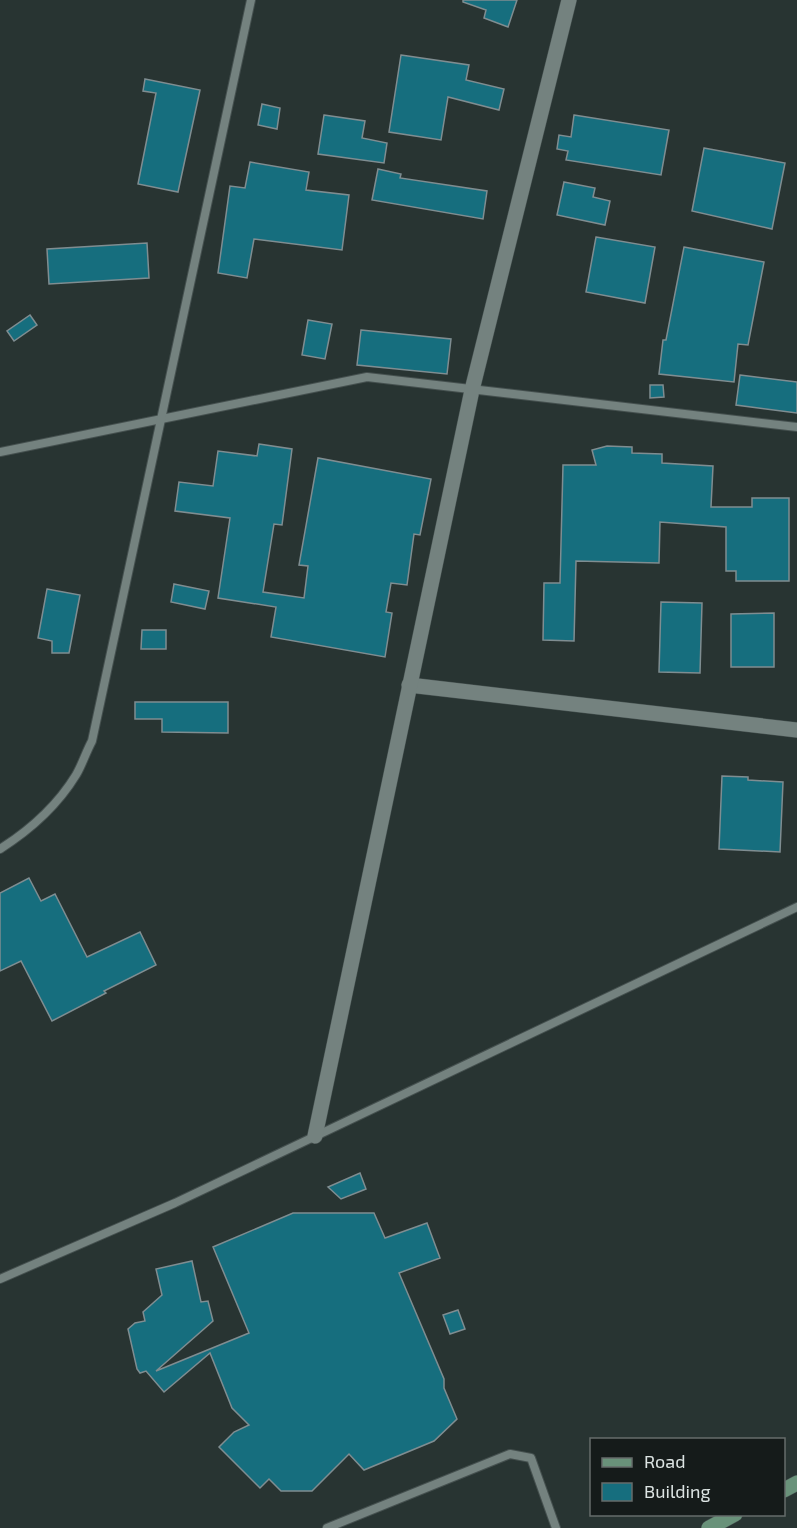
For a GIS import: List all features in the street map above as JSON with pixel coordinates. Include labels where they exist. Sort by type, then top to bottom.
[{"type":"main road","points":[[709,1528],[733,1516]]},
{"type":"street","points":[[315,1136],[472,390],[569,0]]},
{"type":"street","points":[[410,685],[797,730]]},
{"type":"lane","points":[[0,849],[26,833],[53,806],[76,775],[92,741],[251,0]]},
{"type":"lane","points":[[0,452],[368,377],[797,427]]},
{"type":"lane","points":[[0,1279],[175,1203],[797,907]]},
{"type":"lane","points":[[327,1528],[510,1454],[531,1458],[556,1528]]},
{"type":"building","points":[[463,0],[517,0],[508,27],[484,18],[486,10],[463,2]]},
{"type":"building","points":[[401,55],[469,65],[466,80],[504,89],[499,110],[448,97],[441,140],[389,132]]},
{"type":"building","points":[[145,79],[200,90],[178,192],[138,184],[156,93],[143,91]]},
{"type":"building","points":[[262,104],[280,108],[277,129],[258,125]]},
{"type":"building","points":[[324,115],[365,121],[362,138],[387,143],[384,163],[318,154]]},
{"type":"building","points":[[574,115],[669,130],[661,175],[566,160],[568,151],[557,149],[559,135],[571,137]]},
{"type":"building","points":[[704,148],[785,163],[772,229],[692,211]]},
{"type":"building","points":[[250,162],[309,172],[306,190],[349,195],[342,250],[254,239],[247,278],[218,273],[230,186],[245,188]]},
{"type":"building","points":[[378,169],[401,174],[400,178],[487,191],[483,219],[372,200]]},
{"type":"building","points":[[564,182],[595,188],[593,197],[610,201],[605,225],[557,215]]},
{"type":"building","points":[[596,237],[655,247],[645,303],[586,292]]},
{"type":"building","points":[[147,243],[149,278],[49,284],[47,249]]},
{"type":"building","points":[[684,247],[764,262],[748,345],[738,344],[734,382],[659,374],[663,340],[666,340]]},
{"type":"building","points":[[30,315],[37,325],[14,341],[7,331]]},
{"type":"building","points":[[308,320],[332,324],[325,359],[302,355]]},
{"type":"building","points":[[361,330],[451,339],[447,374],[357,365]]},
{"type":"building","points":[[740,375],[797,382],[797,413],[736,405]]},
{"type":"building","points":[[650,385],[663,385],[664,397],[650,398]]},
{"type":"building","points":[[259,444],[292,449],[282,525],[274,524],[263,592],[304,598],[308,566],[299,565],[318,458],[431,479],[420,535],[414,534],[407,585],[391,583],[386,612],[392,613],[385,657],[271,637],[276,607],[218,598],[230,518],[175,511],[179,482],[213,486],[218,451],[257,456]]},
{"type":"building","points":[[607,446],[632,447],[632,453],[662,454],[662,463],[713,466],[711,507],[752,507],[752,498],[789,498],[789,581],[736,581],[736,571],[726,571],[726,527],[660,522],[659,563],[576,561],[574,641],[543,640],[544,583],[560,583],[563,465],[596,465],[592,450]]},
{"type":"building","points":[[174,584],[209,591],[205,609],[171,602]]},
{"type":"building","points":[[47,589],[80,595],[69,653],[52,653],[52,641],[38,638]]},
{"type":"building","points":[[661,602],[702,603],[700,673],[659,672]]},
{"type":"building","points":[[774,613],[774,667],[731,667],[731,614]]},
{"type":"building","points":[[142,630],[166,630],[166,649],[141,649]]},
{"type":"building","points":[[135,702],[228,702],[228,733],[162,732],[162,719],[135,719]]},
{"type":"building","points":[[722,776],[783,782],[780,852],[719,849]]},
{"type":"building","points":[[29,878],[41,901],[55,894],[87,957],[140,932],[156,965],[52,1021],[21,961],[0,971],[0,893]]},
{"type":"building","points":[[360,1173],[366,1189],[341,1199],[328,1187]]},
{"type":"building","points":[[293,1213],[374,1213],[385,1238],[427,1223],[440,1258],[399,1273],[444,1379],[444,1388],[457,1419],[434,1441],[364,1470],[349,1454],[312,1491],[281,1491],[269,1479],[260,1488],[219,1447],[234,1432],[249,1425],[232,1408],[210,1353],[164,1392],[146,1371],[140,1373],[137,1369],[128,1329],[135,1323],[145,1321],[143,1312],[162,1295],[156,1269],[192,1261],[201,1302],[208,1301],[213,1321],[156,1371],[249,1333],[213,1247]]},
{"type":"building","points":[[458,1310],[465,1329],[450,1334],[443,1315]]}]
